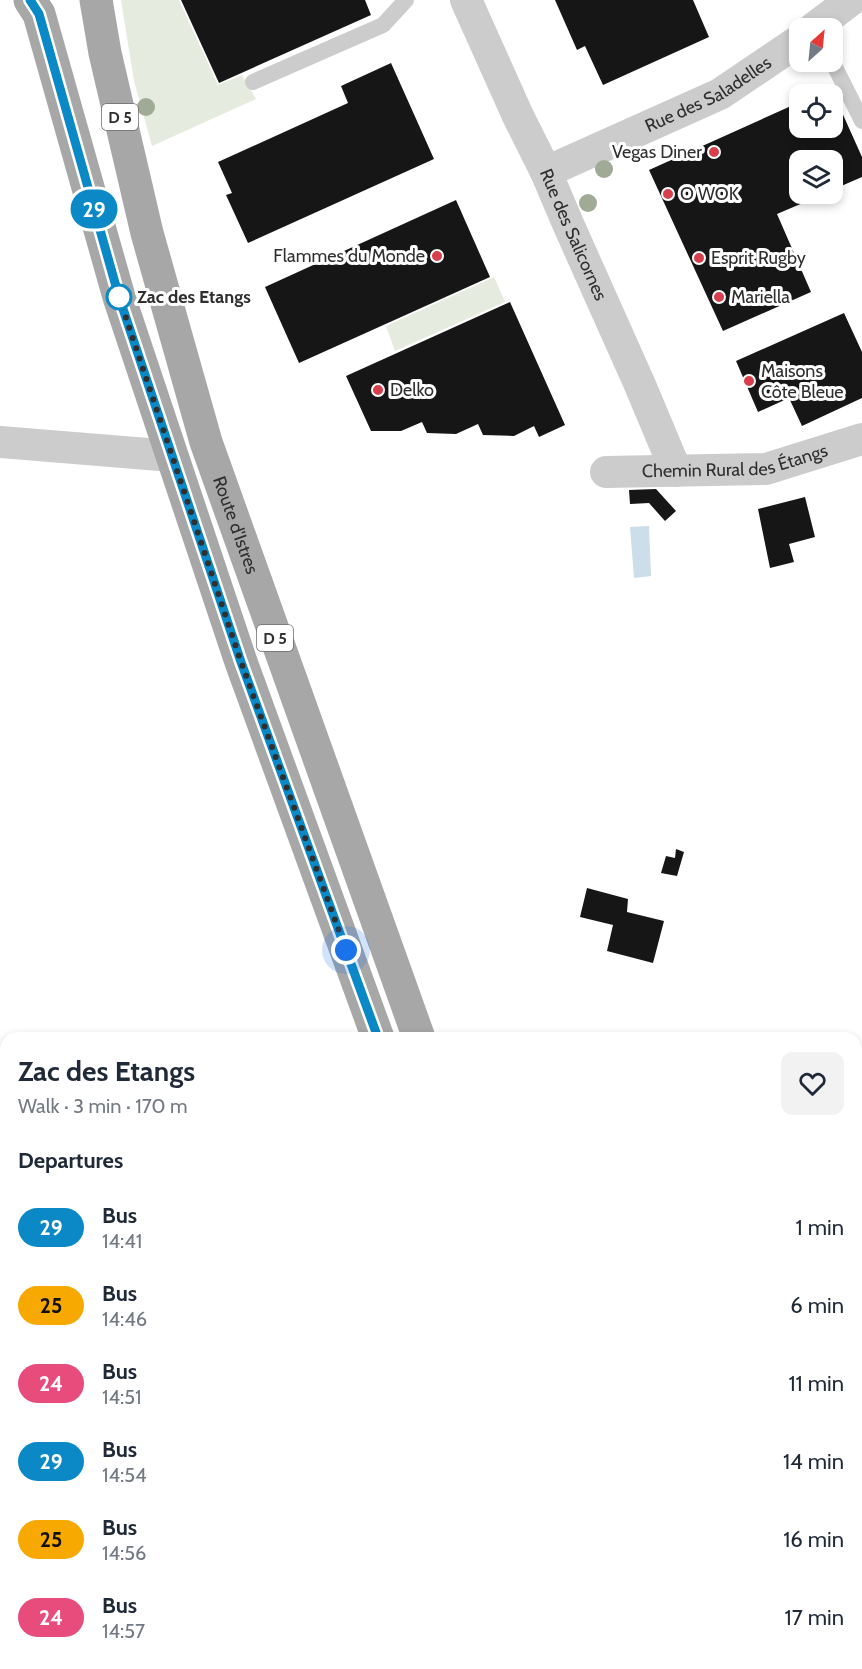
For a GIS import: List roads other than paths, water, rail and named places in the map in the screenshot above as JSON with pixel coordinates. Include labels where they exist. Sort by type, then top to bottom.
[{"type":"main road","name":"D 5","points":[[30,0],[39,14],[119,297],[241,662],[376,1032]]},
{"type":"main road","name":"Route d'Istres","points":[[96,0],[105,53],[147,233],[206,442],[417,1032]]},
{"type":"street","name":"Rue des Salicornes","points":[[466,0],[546,172],[676,471]]},
{"type":"street","name":"Rue des Saladelles","points":[[828,18],[851,0]]},
{"type":"street","name":"Rue des Saladelles","points":[[546,172],[720,94],[789,46]]},
{"type":"street","name":"Chemin Rural des Étangs","points":[[606,472],[766,470],[862,439]]},
{"type":"street","points":[[0,442],[172,456]]},
{"type":"lane","points":[[253,82],[383,26],[406,0]]},
{"type":"lane","points":[[838,72],[862,121]]},
{"type":"water","points":[[649,526],[651,576],[634,578],[630,527]]},
{"type":"place","name":"Vegas Diner","points":[[714,152]]},
{"type":"place","name":"O WOK","points":[[668,194]]},
{"type":"place","name":"Flammes du Monde","points":[[437,256]]},
{"type":"place","name":"Esprit Rugby","points":[[699,258]]},
{"type":"place","name":"Zac des Etangs","points":[[119,297]]},
{"type":"place","name":"Mariella","points":[[719,297]]},
{"type":"place","name":"Maisons Côte Bleue","points":[[749,381]]},
{"type":"place","name":"Delko","points":[[378,390]]}]
